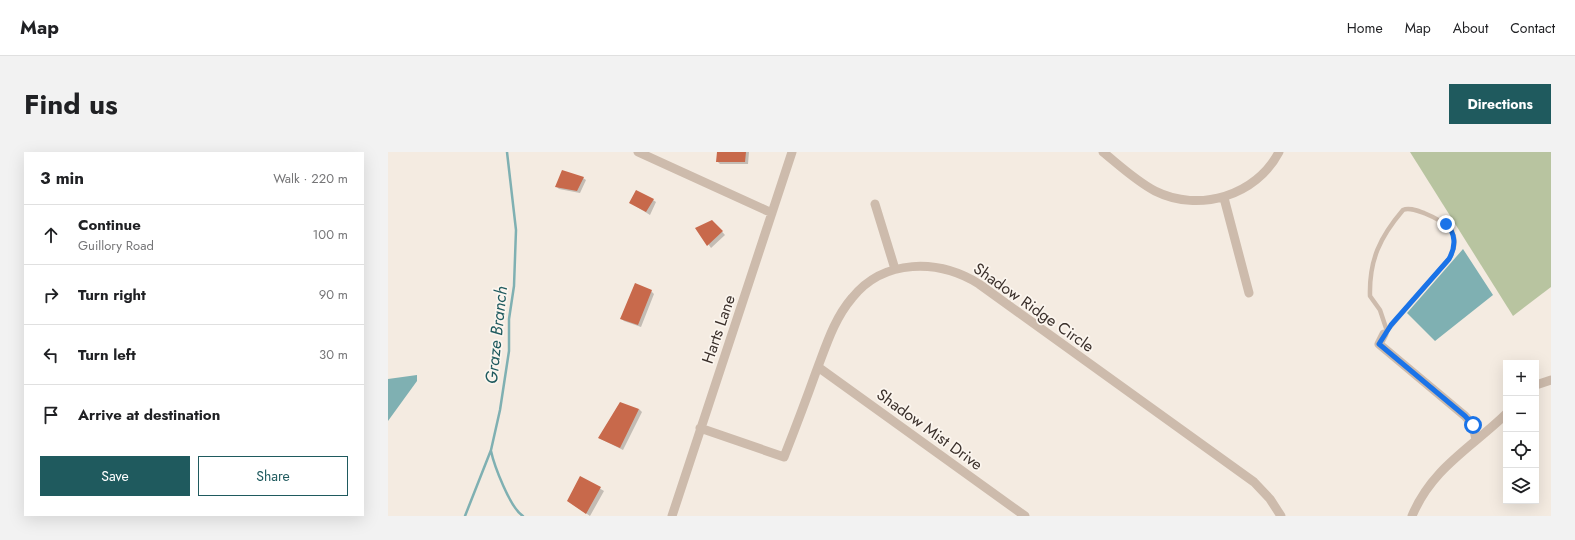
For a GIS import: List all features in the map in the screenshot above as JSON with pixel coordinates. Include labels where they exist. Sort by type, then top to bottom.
[{"type":"street","points":[[638,152],[772,214]]},
{"type":"street","name":"Harts Lane","points":[[672,516],[792,152]]},
{"type":"street","points":[[1103,152],[1148,187],[1161,193],[1191,200],[1224,198],[1245,188],[1260,177],[1279,152]]},
{"type":"street","points":[[1224,198],[1249,292]]},
{"type":"street","points":[[875,204],[895,269]]},
{"type":"street","name":"Shadow Ridge Circle","points":[[700,428],[784,457],[835,324],[852,298],[866,284],[895,269],[919,266],[940,268],[959,273],[979,284],[1254,482],[1270,499],[1281,516]]},
{"type":"street","points":[[1385,332],[1379,344],[1465,416],[1473,425],[1476,440]]},
{"type":"street","name":"Shadow Mist Drive","points":[[818,367],[1026,516]]},
{"type":"street","points":[[1539,384],[1551,380]]},
{"type":"street","points":[[1412,516],[1422,496],[1441,471],[1467,446],[1503,417]]},
{"type":"lane","points":[[1405,208],[1411,209],[1442,221],[1450,228],[1454,236],[1454,248],[1449,259],[1385,332],[1380,310],[1370,296],[1372,263],[1384,237],[1395,219],[1405,208]]},
{"type":"green space","points":[[1410,152],[1551,152],[1551,287],[1513,316]]},
{"type":"water","points":[[1463,249],[1493,295],[1435,341],[1407,313]]},
{"type":"water","points":[[417,375],[417,381],[388,421],[388,379]]},
{"type":"building","points":[[717,152],[746,152],[745,162],[716,162]]},
{"type":"building","points":[[562,170],[584,177],[577,191],[555,187]]},
{"type":"building","points":[[636,190],[654,199],[646,212],[629,203]]},
{"type":"building","points":[[712,220],[723,231],[707,246],[695,228]]},
{"type":"building","points":[[635,283],[652,290],[638,325],[620,319]]},
{"type":"building","points":[[620,402],[639,409],[620,448],[598,438]]},
{"type":"building","points":[[580,476],[601,487],[586,514],[567,501]]},
{"type":"waterway","name":"Graze Branch","points":[[465,516],[491,450],[500,410],[509,351],[509,319],[514,286],[516,230],[507,152]]},
{"type":"waterway","points":[[491,451],[495,466],[508,496],[523,516]]},
{"type":"route","points":[[1446,224],[1454,236],[1454,248],[1452,254],[1445,264],[1391,325],[1379,344],[1465,416],[1473,425]]}]
